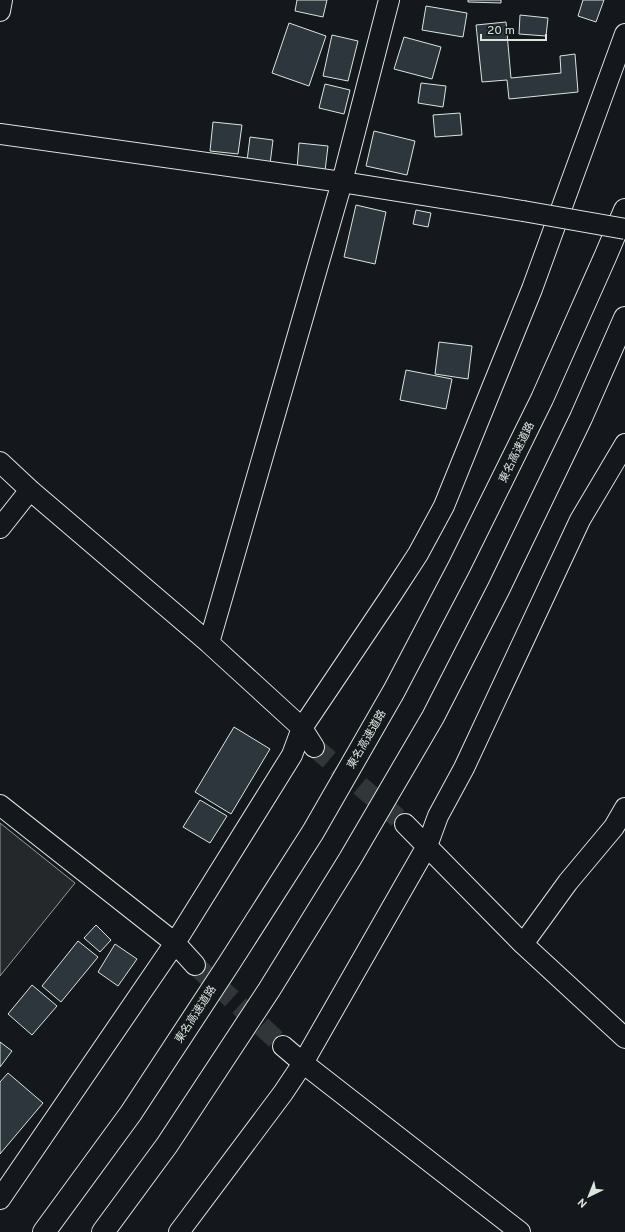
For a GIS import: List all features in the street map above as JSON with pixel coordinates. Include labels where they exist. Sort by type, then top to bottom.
[{"type":"highway","name":"東名高速道路","points":[[44,1232],[131,1113],[230,962],[313,832],[390,698],[455,574],[542,399],[625,210]]},
{"type":"highway","points":[[103,1232],[167,1145],[269,990],[350,859],[432,717],[499,588],[554,475],[625,318]]},
{"type":"street","points":[[0,11],[2,0]]},
{"type":"street","points":[[209,643],[342,182],[389,0]]},
{"type":"street","points":[[0,1199],[175,943],[292,755],[302,728],[418,554],[444,506],[532,289],[625,34]]},
{"type":"street","points":[[0,134],[342,182],[625,229]]},
{"type":"street","points":[[179,1232],[283,1093],[303,1063],[427,846],[438,816],[464,768],[580,520],[625,444]]},
{"type":"street","points":[[0,462],[30,490],[209,643],[302,728],[314,747]]},
{"type":"street","points":[[0,528],[30,490]]},
{"type":"street","points":[[0,805],[175,943],[195,965]]},
{"type":"street","points":[[523,944],[568,882],[614,827],[625,808]]},
{"type":"street","points":[[405,824],[523,944],[625,1038]]},
{"type":"street","points":[[283,1046],[520,1232]]},
{"type":"shaded area","points":[[0,823],[75,883],[0,976]]},
{"type":"building","points":[[297,0],[327,0],[323,17],[295,11]]},
{"type":"building","points":[[468,0],[501,0],[501,3],[468,2]]},
{"type":"building","points":[[583,0],[604,0],[596,22],[578,16]]},
{"type":"building","points":[[426,6],[467,13],[463,37],[422,30]]},
{"type":"building","points":[[520,15],[548,18],[546,36],[519,34]]},
{"type":"building","points":[[506,22],[511,78],[561,73],[560,56],[575,54],[578,92],[509,99],[507,80],[482,82],[476,25]]},
{"type":"building","points":[[289,23],[326,36],[309,86],[272,73]]},
{"type":"building","points":[[332,35],[358,41],[348,81],[323,76]]},
{"type":"building","points":[[404,37],[441,47],[432,79],[394,69]]},
{"type":"building","points":[[421,83],[446,86],[443,107],[418,103]]},
{"type":"building","points":[[325,84],[350,90],[344,114],[319,108]]},
{"type":"building","points":[[460,113],[462,135],[435,137],[433,115]]},
{"type":"building","points":[[213,122],[242,125],[238,154],[210,151]]},
{"type":"building","points":[[374,131],[415,141],[407,175],[366,166]]},
{"type":"building","points":[[250,137],[273,140],[270,164],[247,161]]},
{"type":"building","points":[[299,143],[328,146],[325,171],[297,169]]},
{"type":"building","points":[[356,205],[386,212],[375,264],[344,257]]},
{"type":"building","points":[[416,210],[431,213],[428,227],[413,224]]},
{"type":"building","points":[[439,342],[472,346],[468,379],[435,374]]},
{"type":"building","points":[[406,370],[452,379],[446,409],[400,400]]},
{"type":"building","points":[[234,727],[270,749],[231,814],[195,792]]},
{"type":"building","points":[[200,800],[227,816],[210,843],[183,827]]},
{"type":"building","points":[[96,925],[111,940],[100,952],[84,938]]},
{"type":"building","points":[[78,941],[98,957],[61,1002],[42,986]]},
{"type":"building","points":[[115,944],[137,959],[118,986],[98,972]]},
{"type":"building","points":[[32,985],[57,1006],[32,1035],[8,1014]]},
{"type":"building","points":[[0,1042],[12,1051],[0,1067]]},
{"type":"building","points":[[8,1073],[43,1103],[0,1154],[0,1082]]},
{"type":"tunnel","points":[[314,747],[405,824]]},
{"type":"tunnel","points":[[195,965],[283,1046]]}]
